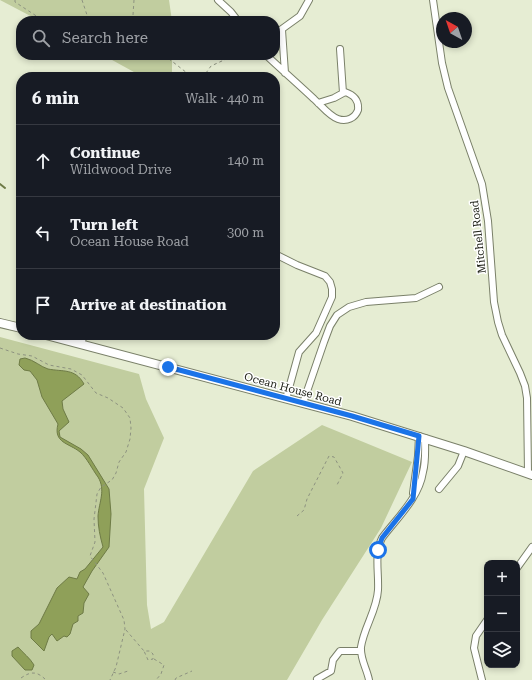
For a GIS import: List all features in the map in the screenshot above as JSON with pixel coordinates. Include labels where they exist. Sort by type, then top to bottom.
[{"type":"main road","points":[[0,323],[16,327]]},
{"type":"main road","name":"Ocean House Road","points":[[65,340],[303,403],[422,437],[530,474]]},
{"type":"street","points":[[218,0],[234,16]]},
{"type":"street","points":[[285,72],[282,30],[300,16],[309,0]]},
{"type":"street","name":"Mitchell Road","points":[[432,0],[442,63],[448,88],[485,196],[494,302],[498,322],[525,386],[528,410],[530,474]]},
{"type":"street","points":[[340,48],[343,93]]},
{"type":"street","points":[[272,60],[318,103],[338,119],[342,120],[351,118],[355,116],[358,110],[358,103],[352,95],[345,92],[334,98],[318,103]]},
{"type":"street","points":[[280,256],[325,276],[330,282],[332,289],[332,297],[316,333],[299,352],[286,399]]},
{"type":"street","points":[[303,403],[328,331],[337,315],[349,307],[366,302],[416,298],[439,287]]},
{"type":"street","points":[[81,344],[82,340]]},
{"type":"street","points":[[369,680],[362,657],[362,651],[364,636],[374,608],[378,591],[378,550],[382,538],[413,499],[422,437]]},
{"type":"street","points":[[439,489],[458,466],[464,451]]},
{"type":"street","points":[[520,564],[532,547]]},
{"type":"street","points":[[482,680],[474,648],[476,636],[484,624]]},
{"type":"street","points":[[317,679],[332,672],[333,660],[340,651],[362,651]]},
{"type":"path","points":[[15,0],[15,2],[36,16]]},
{"type":"path","points":[[82,0],[87,16]]},
{"type":"path","points":[[134,0],[134,16]]},
{"type":"path","points":[[170,60],[186,72]]},
{"type":"path","points":[[207,72],[211,66],[224,60]]},
{"type":"path","points":[[0,348],[18,354],[32,356],[49,365],[71,369],[82,375],[96,393],[108,398],[123,408],[130,418],[130,439],[126,452],[119,462],[112,480],[108,484],[101,487],[97,494],[94,518],[95,542],[90,556],[103,573],[124,620],[125,629],[116,667],[110,680]]},
{"type":"path","points":[[297,516],[304,510],[307,499],[329,456],[334,457],[343,473],[337,485]]},
{"type":"path","points":[[125,629],[144,651],[148,660],[153,659],[164,665],[161,674],[156,680]]},
{"type":"path","points":[[144,651],[150,651],[153,654],[153,659]]},
{"type":"path","points":[[113,672],[119,674],[128,671]]},
{"type":"path","points":[[175,680],[176,678],[192,671]]},
{"type":"path","points":[[21,678],[34,672],[46,680]]},
{"type":"shaded area","points":[[0,0],[169,0],[171,16],[30,16]]},
{"type":"shaded area","points":[[112,60],[172,60],[172,72],[134,72]]},
{"type":"shaded area","points":[[0,337],[139,374],[146,399],[164,438],[144,489],[147,605],[151,629],[164,622],[253,471],[322,425],[412,462],[381,528],[322,620],[287,680],[0,680]]},
{"type":"shaded area","points":[[25,358],[48,369],[73,373],[77,375],[84,384],[62,401],[63,409],[69,422],[59,431],[60,437],[81,449],[88,455],[109,489],[111,514],[109,547],[83,587],[89,594],[84,603],[83,613],[78,616],[78,621],[73,624],[70,634],[67,637],[64,636],[57,641],[52,634],[49,637],[44,651],[31,638],[31,631],[39,624],[57,588],[69,577],[77,579],[80,572],[85,569],[103,547],[99,532],[98,520],[102,487],[98,477],[83,454],[60,439],[57,430],[58,424],[42,397],[37,380],[30,371],[24,370],[19,365],[20,359]]},
{"type":"shaded area","points":[[18,647],[31,660],[34,665],[32,670],[25,670],[12,656],[12,651]]},
{"type":"waterway","points":[[0,184],[5,188]]},
{"type":"route","points":[[168,367],[352,416],[419,436],[413,499],[382,538],[378,550]]}]
